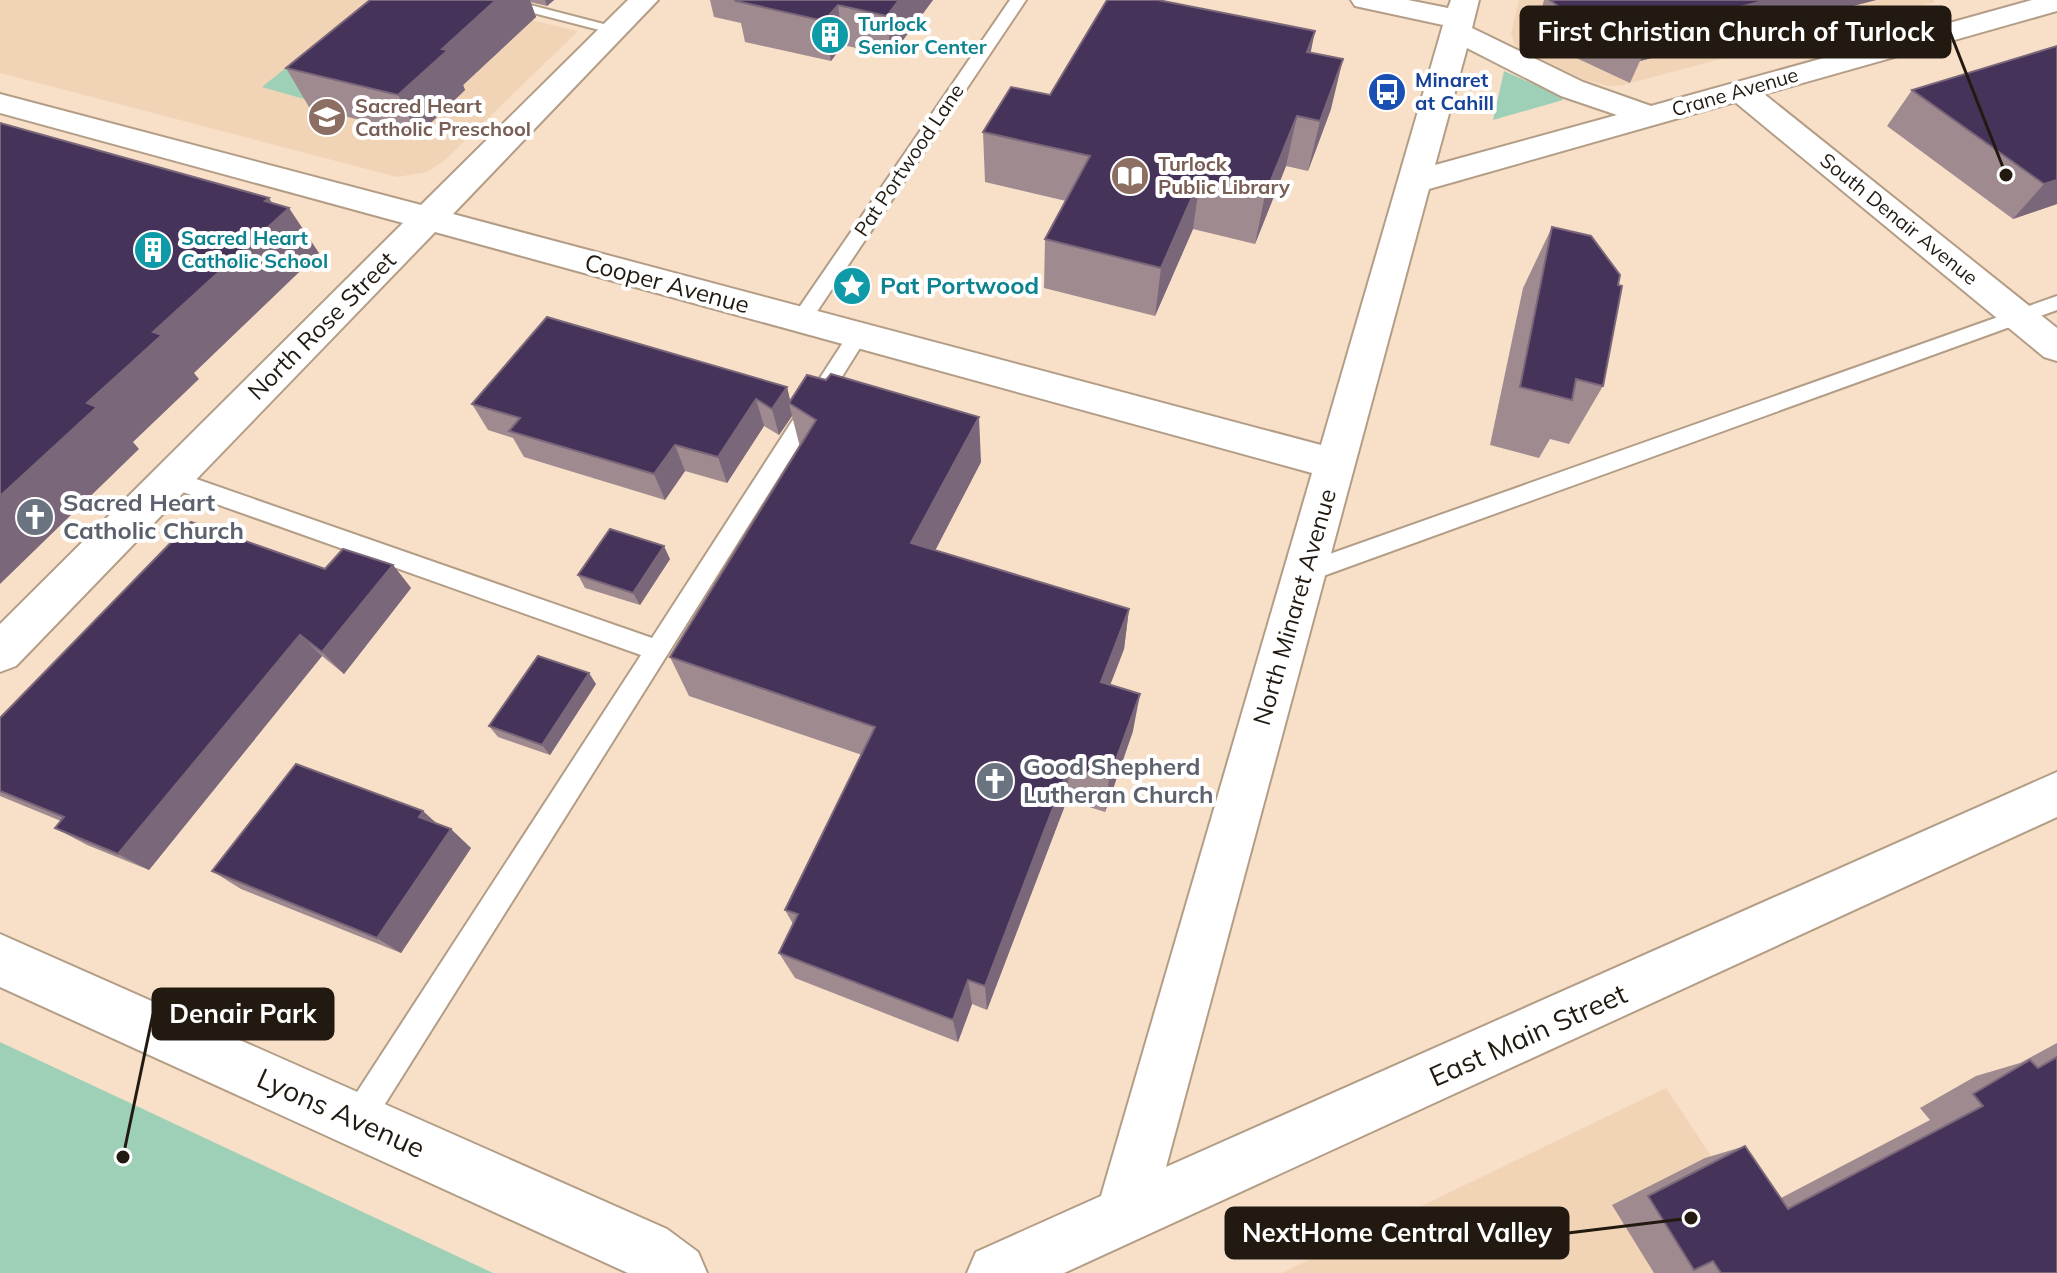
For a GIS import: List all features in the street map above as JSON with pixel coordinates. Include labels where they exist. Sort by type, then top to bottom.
[{"type":"street","name":"North Rose Street","points":[[0,653],[644,0]]},
{"type":"street","points":[[1365,0],[1460,17],[1572,89],[1650,116]]},
{"type":"street","name":"Crane Avenue","points":[[1414,182],[2057,2]]},
{"type":"street","name":"North Minaret Avenue","points":[[1125,1214],[1460,17]]},
{"type":"street","name":"South Denair Avenue","points":[[1741,91],[2057,348]]},
{"type":"street","name":"Cooper Avenue","points":[[0,103],[1335,464]]},
{"type":"street","name":"East Main Street","points":[[1023,1267],[1125,1214],[2057,794]]},
{"type":"street","name":"Lyons Avenue","points":[[0,960],[646,1250],[677,1273]]},
{"type":"lane","points":[[491,0],[615,29]]},
{"type":"lane","name":"Pat Portwood Lane","points":[[801,320],[1018,0]]},
{"type":"lane","points":[[1304,573],[2057,303]]},
{"type":"lane","points":[[357,1120],[858,335]]},
{"type":"lane","points":[[171,479],[657,650]]},
{"type":"shaded area","name":"Sacred Heart Catholic Preschool","points":[[0,0],[445,0],[578,31],[445,160],[427,172],[397,177],[0,73]]},
{"type":"shaded area","points":[[1519,0],[1935,2],[1623,85],[1608,86],[1582,79],[1515,46],[1511,33]]},
{"type":"shaded area","points":[[1666,1088],[1789,1273],[1282,1273]]},
{"type":"green space","points":[[302,55],[311,101],[262,87]]},
{"type":"green space","points":[[1504,71],[1561,96],[1563,100],[1493,120]]},
{"type":"green space","points":[[0,1042],[493,1273],[0,1273]]},
{"type":"building","points":[[370,0],[496,0],[442,49],[448,50],[398,95],[286,68]]},
{"type":"building","points":[[738,0],[899,0],[887,16],[838,5],[824,21]]},
{"type":"building","points":[[1107,0],[1158,0],[1315,31],[1307,52],[1343,59],[1320,121],[1297,116],[1265,195],[1200,179],[1161,268],[1045,239],[1090,156],[983,132],[1011,87],[1050,95]]},
{"type":"building","points":[[1550,0],[1767,0],[1646,31],[1646,50],[1571,16]]},
{"type":"building","points":[[2057,46],[2057,180],[2044,184],[1912,90]]},
{"type":"building","points":[[0,123],[269,198],[265,201],[289,208],[153,332],[162,335],[87,403],[97,407],[0,496]]},
{"type":"building","points":[[1552,227],[1591,236],[1620,275],[1618,285],[1622,286],[1603,386],[1576,379],[1572,400],[1520,387]]},
{"type":"building","points":[[547,317],[787,387],[772,409],[756,399],[718,457],[675,445],[654,474],[509,431],[520,418],[472,404]]},
{"type":"building","name":"Good Shepherd Lutheran Church","points":[[831,374],[979,417],[911,543],[1129,609],[1101,682],[1140,694],[1109,779],[1069,766],[985,986],[968,980],[953,1020],[779,953],[798,914],[785,910],[875,727],[670,657],[816,420],[789,403],[807,375],[826,380]]},
{"type":"building","points":[[191,522],[325,569],[343,549],[393,565],[322,652],[300,635],[118,854],[55,828],[64,817],[0,791],[0,718]]},
{"type":"building","points":[[610,529],[664,546],[633,593],[578,575]]},
{"type":"building","points":[[538,656],[589,673],[542,745],[489,726]]},
{"type":"building","points":[[296,764],[423,811],[419,817],[451,829],[377,938],[212,871]]},
{"type":"building","points":[[2057,1057],[2057,1273],[1721,1273],[1713,1261],[1694,1270],[1648,1196],[1745,1146],[1788,1209],[1983,1106],[1973,1094],[2030,1060],[2038,1068]]},
{"type":"place","name":"Turlock Senior Center","points":[[830,35]]},
{"type":"place","name":"Minaret at Cahill","points":[[1387,92]]},
{"type":"place","name":"Sacred Heart Catholic Preschool","points":[[327,117]]},
{"type":"place","name":"First Christian Church of Turlock","points":[[2006,175]]},
{"type":"place","name":"Turlock Public Library","points":[[1130,176]]},
{"type":"place","name":"Sacred Heart Catholic School","points":[[153,250]]},
{"type":"place","name":"Pat Portwood","points":[[852,286]]},
{"type":"place","name":"Sacred Heart Catholic Church","points":[[35,517]]},
{"type":"place","name":"Good Shepherd Lutheran Church","points":[[995,781]]},
{"type":"place","name":"Denair Park","points":[[123,1157]]},
{"type":"place","name":"NextHome Central Valley","points":[[1691,1218]]}]
